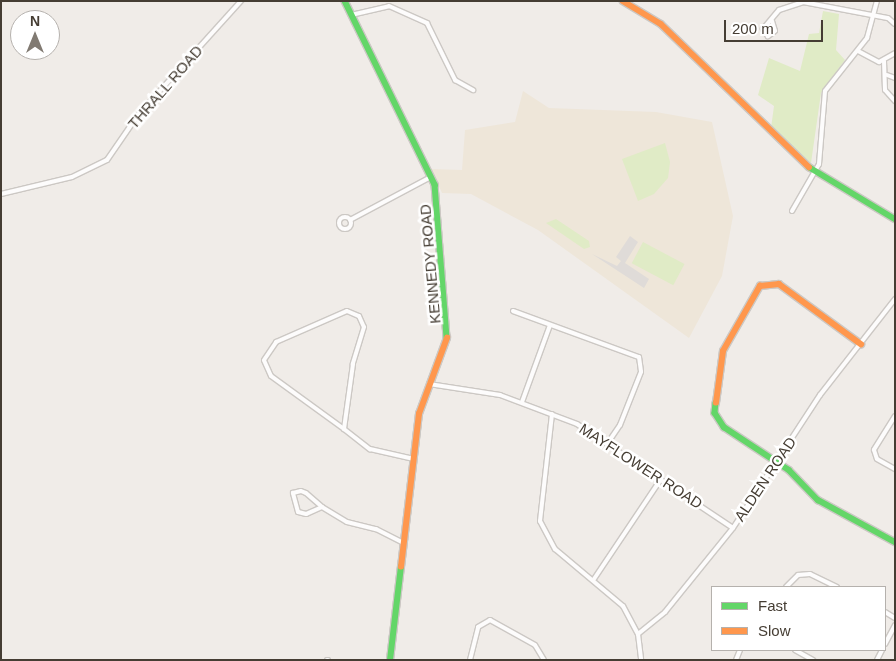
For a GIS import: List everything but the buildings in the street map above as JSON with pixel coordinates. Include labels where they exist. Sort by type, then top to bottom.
[{"type":"street","name":"THRALL ROAD","points":[[1,194],[72,177],[106,160],[139,114],[241,1]]},
{"type":"street","name":"KENNEDY ROAD","points":[[345,1],[431,177],[439,203],[448,321],[447,340],[419,414],[390,660]]},
{"type":"street","points":[[623,1],[661,24],[755,118],[816,172],[895,219]]},
{"type":"street","points":[[792,211],[816,172],[825,91],[858,51],[874,15],[877,1]]},
{"type":"street","points":[[772,22],[779,10],[798,2],[874,15],[890,19],[895,24]]},
{"type":"street","points":[[351,14],[389,6],[427,23],[454,80],[473,90]]},
{"type":"street","points":[[890,19],[895,14]]},
{"type":"street","points":[[858,51],[872,61],[884,61],[895,53]]},
{"type":"street","points":[[884,61],[887,75],[885,90],[895,101]]},
{"type":"street","points":[[887,75],[895,78]]},
{"type":"street","points":[[350,220],[431,177]]},
{"type":"street","points":[[861,344],[780,284],[767,284],[754,293],[723,352],[715,413],[724,427],[778,463],[818,500],[895,542]]},
{"type":"street","name":"ALDEN ROAD","points":[[638,634],[665,612],[733,528],[778,463],[820,395],[884,316],[895,299]]},
{"type":"street","points":[[513,310],[641,360],[641,372],[624,418],[608,443]]},
{"type":"street","points":[[344,429],[353,364],[364,327],[359,316],[347,311],[276,342],[267,349],[264,360],[271,376],[370,450],[414,459]]},
{"type":"street","points":[[522,402],[550,325]]},
{"type":"street","name":"MAYFLOWER ROAD","points":[[429,384],[484,390],[552,414],[608,443],[733,528]]},
{"type":"street","points":[[552,414],[540,521],[555,548],[594,578],[624,606],[638,634],[641,660]]},
{"type":"street","points":[[895,416],[874,450],[877,458],[895,469]]},
{"type":"street","points":[[594,578],[661,479]]},
{"type":"street","points":[[322,507],[302,514],[293,494],[301,490],[322,507],[346,522],[376,529],[404,543]]},
{"type":"street","points":[[787,586],[798,575],[810,574],[835,586]]},
{"type":"street","points":[[470,660],[478,627],[490,620],[528,640],[544,660]]},
{"type":"street","points":[[886,642],[895,625]]},
{"type":"street","points":[[797,651],[813,660]]},
{"type":"shaded area","points":[[523,91],[549,108],[656,112],[712,122],[733,216],[722,276],[689,338],[538,230],[471,194],[442,193],[431,169],[462,170],[465,130],[515,122]]},
{"type":"shaded area","points":[[630,236],[638,242],[625,263],[649,279],[644,288],[592,254],[617,266],[621,261],[616,257]]},
{"type":"green space","points":[[823,11],[839,14],[836,50],[845,60],[821,93],[811,163],[771,128],[774,106],[758,95],[769,58],[800,71],[809,34],[819,33]]},
{"type":"green space","points":[[665,143],[670,162],[668,178],[654,194],[638,201],[622,159]]},
{"type":"green space","points":[[556,219],[589,241],[590,247],[584,249],[546,223]]},
{"type":"green space","points":[[643,242],[684,264],[673,285],[632,263]]},
{"type":"traffic: fast","points":[[345,1],[435,185],[447,338]]},
{"type":"traffic: fast","points":[[809,167],[895,219]]},
{"type":"traffic: fast","points":[[716,403],[715,413],[724,427],[789,470],[818,500],[895,542]]},
{"type":"traffic: fast","points":[[390,660],[401,567]]},
{"type":"traffic: slow","points":[[623,1],[661,24],[809,167]]},
{"type":"traffic: slow","points":[[716,403],[723,351],[760,286],[779,284],[861,344]]},
{"type":"traffic: slow","points":[[401,567],[419,414],[447,338]]}]
